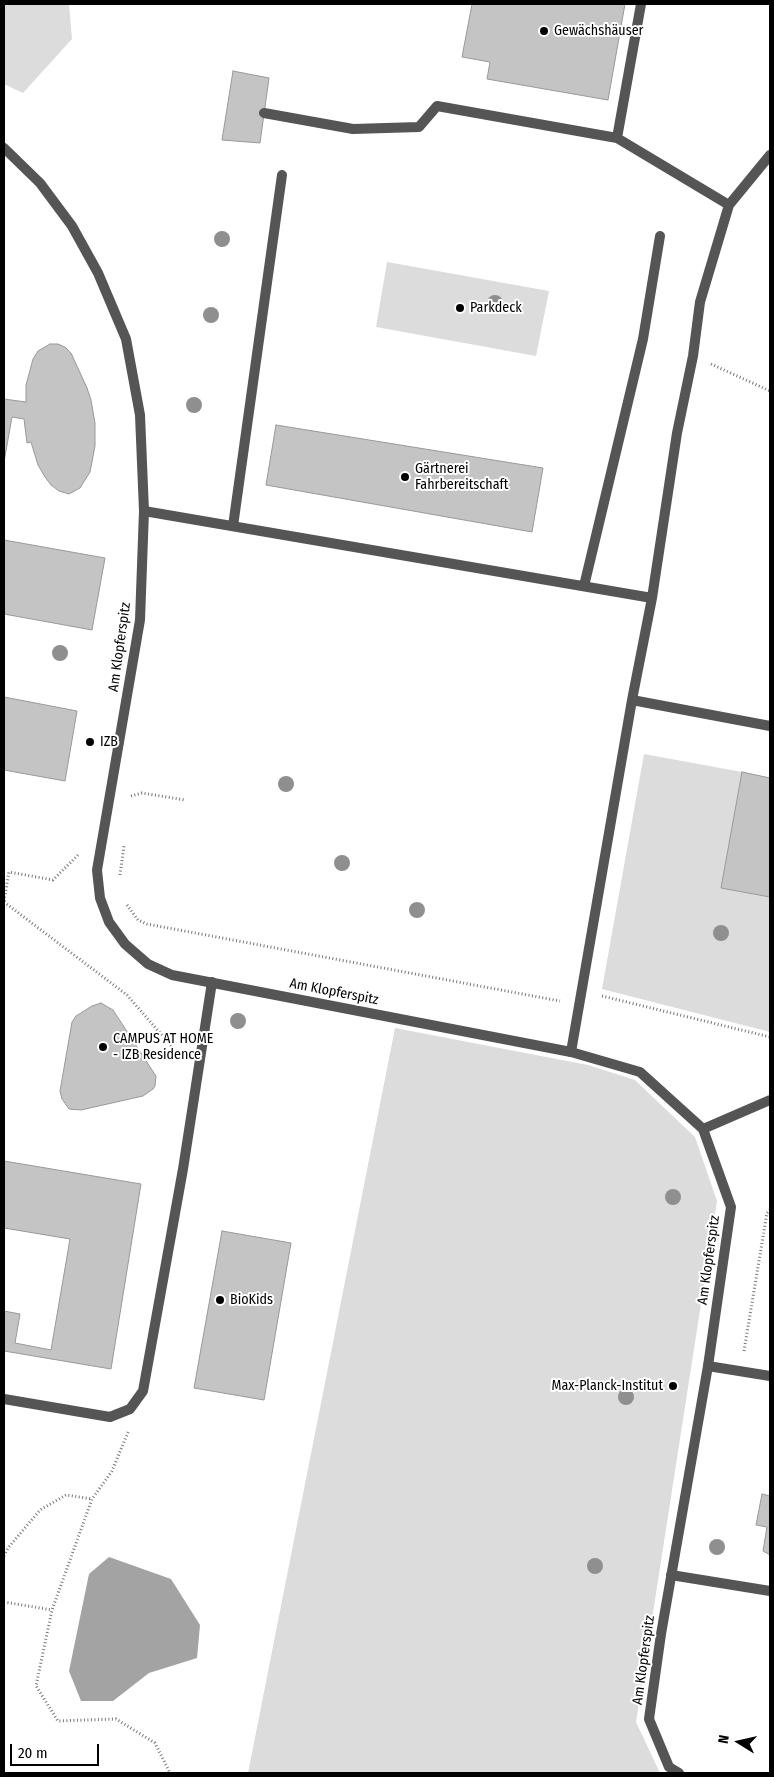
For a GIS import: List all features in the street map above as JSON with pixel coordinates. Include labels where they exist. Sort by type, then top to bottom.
[{"type":"street","points":[[617,138],[641,4]]},
{"type":"street","points":[[264,113],[352,129],[419,127],[437,106],[617,138],[729,205]]},
{"type":"street","name":"Am Klopferspitz","points":[[4,148],[40,182],[72,226],[98,273],[126,339],[140,415],[144,511],[140,620],[97,870],[100,898],[109,922],[125,944],[148,964],[172,975],[571,1052],[640,1072],[704,1129],[731,1207],[708,1366],[671,1575],[649,1719],[669,1767],[679,1773]]},
{"type":"street","points":[[571,1052],[632,700],[652,598],[677,434],[693,356],[700,302],[729,205],[770,155]]},
{"type":"street","points":[[234,526],[282,175]]},
{"type":"street","points":[[584,586],[643,339],[660,236]]},
{"type":"street","points":[[144,511],[652,598]]},
{"type":"street","points":[[632,700],[770,726]]},
{"type":"street","points":[[4,1399],[110,1417],[130,1409],[143,1391],[183,1169],[212,982]]},
{"type":"street","points":[[704,1129],[770,1100]]},
{"type":"street","points":[[708,1366],[770,1376]]},
{"type":"street","points":[[671,1575],[770,1591]]},
{"type":"path","points":[[132,796],[142,793],[185,800]]},
{"type":"path","points":[[120,881],[124,844]]},
{"type":"path","points":[[80,846],[79,855],[54,880],[9,872],[4,902],[127,995],[198,1078]]},
{"type":"path","points":[[124,898],[127,906],[138,920],[147,924],[579,1004],[601,996],[770,1037]]},
{"type":"path","points":[[740,1371],[770,1210]]},
{"type":"path","points":[[130,1409],[128,1433],[112,1471],[92,1498],[52,1610],[36,1686],[58,1721],[116,1719],[155,1743],[170,1773]]},
{"type":"path","points":[[4,1556],[8,1548],[40,1510],[66,1495],[92,1498]]},
{"type":"path","points":[[4,1602],[52,1610]]},
{"type":"shaded area","points":[[4,4],[69,4],[72,39],[23,93],[4,84]]},
{"type":"shaded area","points":[[387,262],[549,291],[536,356],[376,327]]},
{"type":"shaded area","points":[[644,754],[742,772],[721,888],[770,897],[770,1032],[602,989]]},
{"type":"shaded area","points":[[395,1028],[588,1065],[635,1080],[695,1137],[717,1201],[636,1722],[660,1773],[248,1773]]},
{"type":"shaded area","points":[[109,1557],[171,1579],[200,1625],[197,1658],[149,1673],[113,1701],[81,1701],[69,1671],[89,1574]]},
{"type":"building","name":"Gewächshäuser","points":[[472,4],[625,4],[608,100],[487,79],[490,62],[462,57]]},
{"type":"building","points":[[233,71],[269,78],[260,143],[222,140]]},
{"type":"building","points":[[50,344],[58,344],[65,347],[71,353],[87,388],[95,423],[95,446],[90,472],[80,488],[69,494],[59,491],[45,477],[38,465],[31,442],[27,443],[24,419],[12,417],[4,462],[4,399],[26,402],[26,385],[33,359],[38,351]]},
{"type":"building","name":"Gärtnerei Fahrbereitschaft","points":[[276,425],[543,468],[532,532],[266,485]]},
{"type":"building","points":[[4,540],[105,558],[92,630],[4,614]]},
{"type":"building","points":[[4,697],[77,711],[65,781],[4,770]]},
{"type":"building","points":[[742,772],[770,778],[770,897],[721,888]]},
{"type":"building","name":"CAMPUS AT HOME - IZB Residence","points":[[101,1003],[113,1010],[156,1076],[155,1086],[143,1096],[81,1110],[69,1109],[62,1099],[60,1091],[72,1022],[76,1016]]},
{"type":"building","points":[[4,1161],[141,1184],[111,1369],[4,1351],[4,1311],[20,1314],[15,1343],[51,1350],[70,1239],[4,1228]]},
{"type":"building","points":[[222,1231],[291,1243],[264,1400],[194,1388]]},
{"type":"building","points":[[762,1494],[770,1496],[770,1555],[763,1551],[767,1527],[756,1525]]},
{"type":"place","name":"Gewächshäuser","points":[[544,31]]},
{"type":"place","name":"Parkdeck","points":[[460,308]]},
{"type":"place","name":"Gärtnerei Fahrbereitschaft","points":[[405,477]]},
{"type":"place","name":"IZB","points":[[90,742]]},
{"type":"place","name":"CAMPUS AT HOME - IZB Residence","points":[[103,1047]]},
{"type":"place","name":"BioKids","points":[[220,1300]]},
{"type":"place","name":"Max-Planck-Institut","points":[[673,1386]]}]
